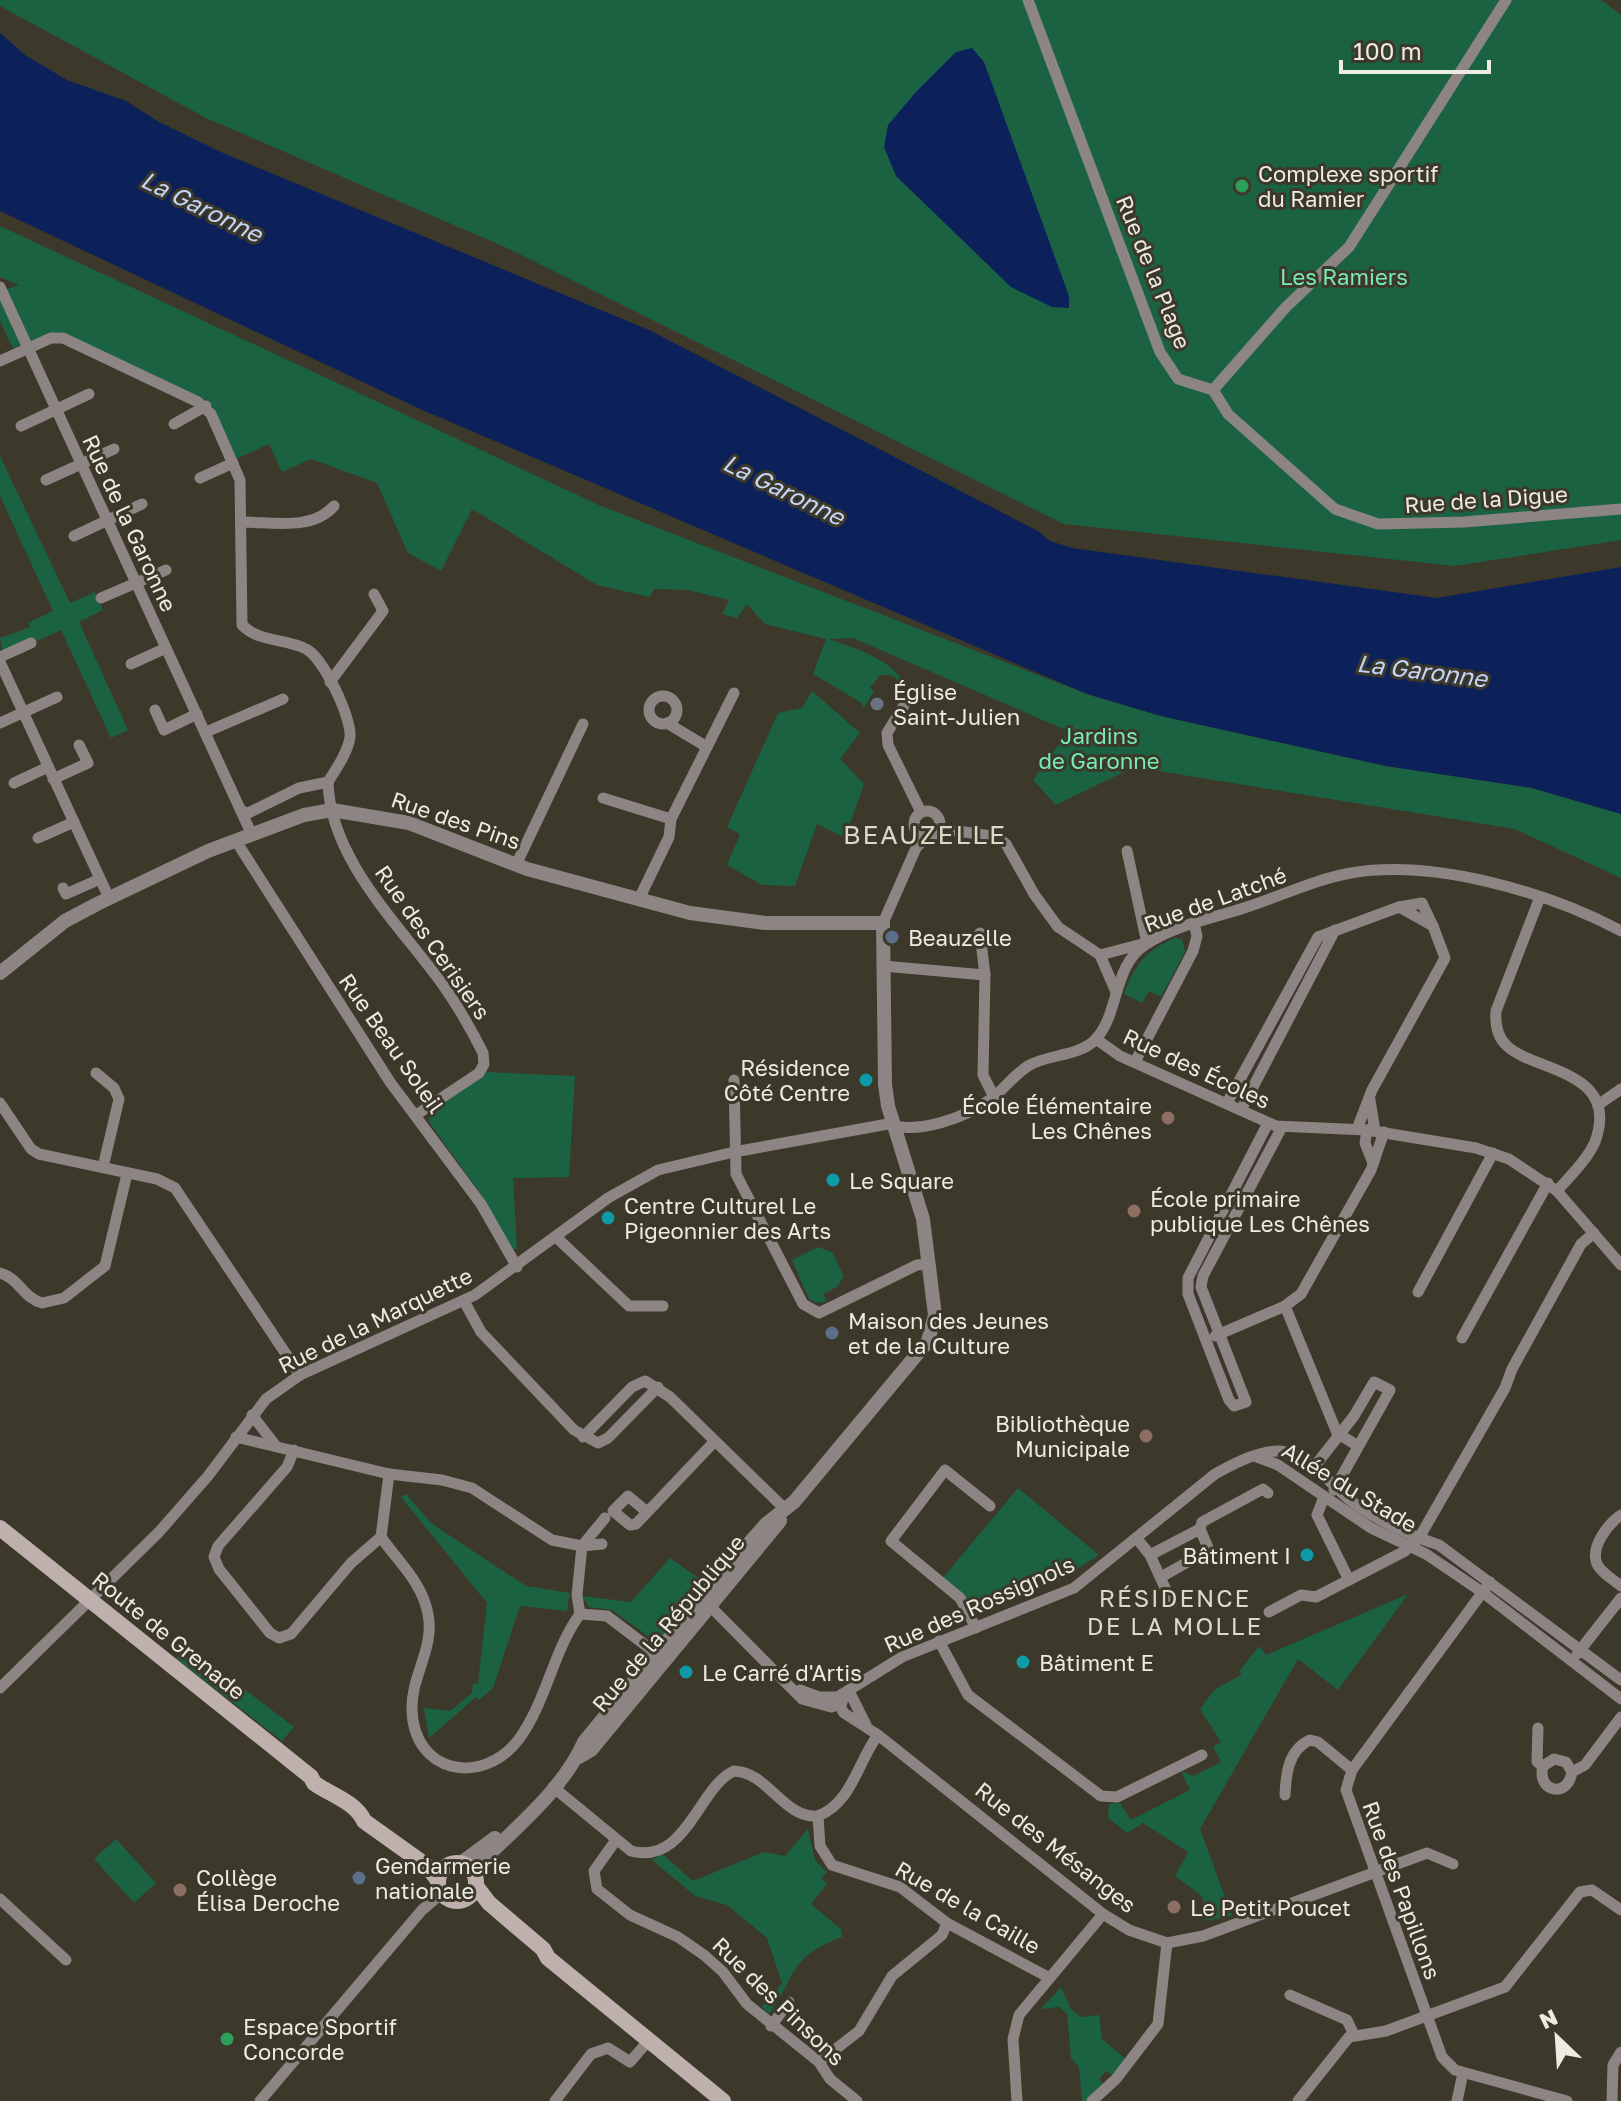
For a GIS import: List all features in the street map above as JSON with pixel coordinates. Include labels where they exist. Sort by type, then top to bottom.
[{"type":"main road","name":"Route de Grenade","points":[[0,1528],[311,1777],[314,1783],[361,1814],[370,1815],[456,1877],[543,1949],[548,1958],[723,2101]]},
{"type":"main road","name":"Route de Grenade","points":[[456,1877],[449,1899],[461,1900],[478,1909],[536,1956],[548,1958]]},
{"type":"street","name":"Rue de la Plage","points":[[1028,0],[1160,352],[1178,379],[1213,390]]},
{"type":"street","points":[[1213,390],[1286,307],[1349,247],[1506,0]]},
{"type":"street","name":"Rue de la Garonne","points":[[0,287],[252,835]]},
{"type":"street","points":[[0,361],[51,338],[63,338],[206,406],[240,480],[242,625],[251,633],[313,653],[350,727],[350,741],[328,782],[329,810]]},
{"type":"street","name":"Rue de la Digue","points":[[1213,390],[1228,414],[1335,509],[1378,524],[1464,522],[1621,509]]},
{"type":"street","points":[[21,426],[89,394]]},
{"type":"street","points":[[174,424],[206,406]]},
{"type":"street","points":[[46,480],[114,449]]},
{"type":"street","points":[[200,478],[233,463]]},
{"type":"street","points":[[74,536],[142,504]]},
{"type":"street","points":[[241,522],[310,522],[326,515],[334,506]]},
{"type":"street","points":[[101,598],[166,570]]},
{"type":"street","points":[[330,682],[383,611],[374,594]]},
{"type":"street","points":[[31,643],[0,660],[109,898]]},
{"type":"street","points":[[131,664],[166,648]]},
{"type":"street","points":[[639,899],[669,837],[671,819],[734,693]]},
{"type":"street","points":[[0,723],[57,697]]},
{"type":"street","points":[[206,732],[283,699]]},
{"type":"street","points":[[908,699],[887,733],[888,745],[921,812]]},
{"type":"street","points":[[155,710],[164,730],[197,714]]},
{"type":"street","points":[[667,723],[707,747]]},
{"type":"street","points":[[516,865],[583,724]]},
{"type":"street","points":[[53,779],[88,763],[79,745]]},
{"type":"street","points":[[14,783],[48,767]]},
{"type":"street","points":[[242,811],[248,813],[299,788],[328,782]]},
{"type":"street","points":[[603,798],[671,819]]},
{"type":"street","name":"Rue des Pins","points":[[0,973],[72,916],[236,841],[304,815],[329,810],[351,811],[409,823],[516,865],[690,913],[751,922],[883,923]]},
{"type":"street","name":"Rue des Cerisiers","points":[[329,810],[367,885],[446,989],[483,1053],[484,1064],[479,1073],[416,1115]]},
{"type":"street","points":[[921,812],[935,815],[939,828]]},
{"type":"street","points":[[921,812],[915,818],[914,827],[918,834],[926,837]]},
{"type":"street","points":[[38,838],[74,822]]},
{"type":"street","points":[[883,923],[916,848],[926,837],[939,828],[997,837],[1006,844],[1034,894],[1058,927],[1100,955],[1116,992]]},
{"type":"street","name":"Rue Beau Soleil","points":[[236,841],[390,1082],[481,1204],[517,1267]]},
{"type":"street","points":[[1100,955],[1147,943],[1127,851]]},
{"type":"street","name":"Rue de Latché","points":[[1096,1039],[1131,957],[1147,943],[1194,923],[1349,873],[1443,874],[1540,897],[1621,931]]},
{"type":"street","points":[[63,888],[66,894],[100,879]]},
{"type":"street","points":[[1462,1338],[1552,1187],[1595,1141],[1600,1117],[1592,1092],[1576,1076],[1507,1046],[1495,1023],[1496,1011],[1540,897]]},
{"type":"street","points":[[1227,1103],[1318,937],[1399,907],[1433,926],[1445,958],[1370,1100],[1371,1130],[1365,1143],[1373,1163]]},
{"type":"street","name":"Rue de la République","points":[[260,2101],[422,1910],[499,1835],[510,1832],[577,1758],[591,1750],[658,1654],[707,1602],[766,1524],[786,1510],[928,1341],[935,1315],[921,1205],[894,1126],[885,1084],[883,923]]},
{"type":"street","points":[[1135,1062],[1193,951],[1197,936],[1194,923]]},
{"type":"street","points":[[1241,1110],[1335,929]]},
{"type":"street","points":[[980,933],[985,975],[983,1075],[994,1097]]},
{"type":"street","points":[[883,966],[985,975]]},
{"type":"street","points":[[894,1126],[912,1126],[958,1116],[994,1097],[1028,1066],[1083,1048],[1096,1039]]},
{"type":"street","name":"Rue des Écoles","points":[[1096,1039],[1120,1056],[1268,1123],[1282,1127],[1371,1130],[1493,1153],[1527,1168],[1552,1187],[1621,1265]]},
{"type":"street","points":[[96,1073],[114,1088],[119,1099],[103,1167]]},
{"type":"street","points":[[734,1080],[736,1174],[780,1263],[791,1278],[795,1293],[810,1310],[819,1313],[917,1265],[928,1264]]},
{"type":"street","points":[[1598,1105],[1621,1089]]},
{"type":"street","points":[[1212,1336],[1285,1306],[1301,1294],[1381,1148],[1371,1130],[1370,1100]]},
{"type":"street","points":[[0,1103],[31,1149],[39,1154],[157,1179],[175,1188],[300,1375]]},
{"type":"street","points":[[1233,1208],[1268,1123]]},
{"type":"street","name":"Rue de la Marquette","points":[[0,1688],[159,1532],[208,1476],[266,1399],[300,1375],[464,1301],[641,1178],[672,1166],[734,1152],[888,1124],[894,1126]]},
{"type":"street","points":[[1212,1336],[1229,1400],[1234,1406],[1246,1402],[1212,1336],[1188,1294],[1188,1278],[1282,1127]]},
{"type":"street","points":[[1418,1292],[1493,1153]]},
{"type":"street","points":[[0,1273],[13,1278],[26,1294],[42,1303],[64,1298],[97,1274],[110,1253],[127,1174]]},
{"type":"street","points":[[1269,1612],[1301,1595],[1316,1597],[1414,1543],[1505,1388],[1512,1369],[1581,1244],[1594,1233]]},
{"type":"street","points":[[556,1237],[629,1306],[663,1306]]},
{"type":"street","points":[[464,1301],[481,1332],[583,1437],[598,1443],[608,1438],[658,1387]]},
{"type":"street","points":[[1285,1306],[1337,1433],[1358,1446]]},
{"type":"street","points":[[583,1437],[632,1387],[645,1381],[658,1387],[786,1510]]},
{"type":"street","points":[[1310,1486],[1312,1466],[1354,1416],[1374,1382],[1390,1390],[1337,1488],[1324,1497],[1317,1515],[1349,1580]]},
{"type":"street","points":[[252,1415],[276,1446]]},
{"type":"street","points":[[236,1437],[269,1448],[276,1446],[389,1474],[442,1480],[472,1488],[552,1540],[582,1546],[602,1544]]},
{"type":"street","points":[[647,1512],[715,1441]]},
{"type":"street","points":[[294,1450],[287,1467],[218,1546],[214,1557],[219,1569],[270,1633],[279,1638],[291,1634],[351,1563],[381,1537],[389,1474]]},
{"type":"street","name":"Allée du Stade","points":[[1256,1457],[1288,1452],[1312,1466],[1355,1504],[1486,1587],[1621,1680]]},
{"type":"street","name":"Allée du Stade","points":[[1256,1457],[1278,1465],[1371,1528],[1414,1543]]},
{"type":"street","name":"Rue des Rossignols","points":[[844,1699],[902,1657],[1074,1588],[1138,1540],[1215,1474],[1256,1457]]},
{"type":"street","points":[[976,1628],[960,1598],[891,1541],[945,1470],[990,1506]]},
{"type":"street","points":[[1161,1577],[1209,1550],[1200,1529],[1202,1522],[1263,1489],[1268,1493]]},
{"type":"street","points":[[1621,1515],[1603,1534],[1596,1555],[1602,1571],[1621,1586]]},
{"type":"street","points":[[381,1537],[414,1578],[428,1612],[429,1641],[413,1694],[412,1711],[420,1742],[442,1763],[479,1768],[504,1756],[541,1702],[569,1627],[580,1614],[577,1595],[582,1546],[605,1518]]},
{"type":"street","points":[[1150,1555],[1200,1529]]},
{"type":"street","points":[[1138,1540],[1150,1555],[1172,1603]]},
{"type":"street","points":[[1285,1795],[1286,1769],[1301,1744],[1310,1740],[1318,1742],[1352,1770],[1486,1587]]},
{"type":"street","name":"Allée du Stade","points":[[1486,1587],[1571,1661],[1621,1699]]},
{"type":"street","points":[[1571,1661],[1621,1598]]},
{"type":"street","name":"Rue des Mésanges","points":[[707,1602],[811,1703],[844,1699],[844,1713],[867,1726],[1103,1914],[1129,1930],[1167,1943]]},
{"type":"street","points":[[580,1614],[607,1616],[658,1654]]},
{"type":"street","points":[[939,1641],[968,1695],[1108,1798],[1117,1797],[1202,1755]]},
{"type":"street","points":[[1572,1772],[1585,1765],[1621,1717]]},
{"type":"street","points":[[1538,1728],[1537,1762],[1543,1766]]},
{"type":"street","points":[[553,1787],[631,1851],[655,1852],[693,1822],[717,1782],[734,1771],[755,1776],[800,1814],[818,1816],[834,1807],[848,1790],[878,1735]]},
{"type":"street","points":[[1554,1759],[1566,1762],[1572,1772],[1571,1782],[1563,1789],[1553,1790],[1544,1785],[1541,1776],[1543,1766],[1554,1759]]},
{"type":"street","name":"Rue des Papillons","points":[[1352,1770],[1346,1790],[1348,1802],[1374,1873],[1442,2057],[1455,2070],[1463,2073]]},
{"type":"street","name":"Rue de la Caille","points":[[818,1816],[820,1846],[832,1865],[900,1887],[947,1923],[1048,1977]]},
{"type":"street","name":"Rue des Pinsons","points":[[616,1840],[594,1871],[597,1889],[630,1915],[678,1937],[704,1955],[723,1972],[747,2004],[819,2062],[830,2079],[857,2101]]},
{"type":"street","points":[[1092,2101],[1116,2079],[1158,2024],[1167,1943],[1203,1936],[1427,1853],[1453,1864]]},
{"type":"street","points":[[1298,2101],[1342,2043],[1354,2035],[1386,2031],[1505,1987],[1580,1892],[1598,1892],[1621,1910]]},
{"type":"street","points":[[0,1899],[66,1960]]},
{"type":"street","points":[[1006,2101],[1017,2100],[1013,2039],[1019,2015],[1103,1914]]},
{"type":"street","points":[[819,2062],[859,2031],[892,1976],[942,1935],[947,1923]]},
{"type":"street","points":[[1290,1995],[1341,2017],[1354,2035]]},
{"type":"street","points":[[771,2026],[789,2002]]},
{"type":"street","points":[[555,2101],[591,2054],[608,2048],[630,2062],[649,2040]]},
{"type":"street","points":[[1612,2101],[1613,2065],[1621,2052]]},
{"type":"street","points":[[1457,2101],[1463,2073],[1567,2101]]},
{"type":"green space","name":"Les Ramiers","points":[[0,0],[1601,0],[1621,15],[1621,540],[1455,566],[1064,524],[507,248],[206,118],[0,6]]},
{"type":"green space","name":"Jardins de Garonne","points":[[0,226],[601,506],[1087,694],[1161,716],[1386,766],[1532,788],[1621,814],[1621,878],[1515,829],[1134,767],[1056,805],[1033,780],[1068,731],[853,638],[829,639],[891,667],[905,684],[902,701],[897,697],[898,680],[891,675],[880,675],[870,688],[874,692],[863,709],[862,703],[813,674],[826,639],[765,624],[747,604],[737,618],[722,614],[729,600],[688,590],[654,589],[650,597],[597,585],[472,509],[441,571],[408,553],[377,483],[311,459],[282,472],[269,444],[236,459],[210,403],[66,334],[56,332],[13,348],[0,321],[0,291],[19,285],[0,277]]},
{"type":"green space","points":[[0,456],[70,603],[95,592],[103,610],[79,622],[128,730],[111,738],[61,630],[37,641],[34,637],[3,654],[0,638],[30,627],[28,623],[53,611],[0,496]]},
{"type":"green space","points":[[812,691],[860,733],[840,759],[864,784],[845,838],[817,824],[795,886],[762,885],[727,865],[740,834],[727,827],[778,713],[802,708]]},
{"type":"green space","points":[[1175,938],[1182,939],[1185,952],[1161,997],[1149,991],[1142,1003],[1124,994],[1142,960]]},
{"type":"green space","points":[[487,1072],[575,1076],[569,1177],[513,1178],[517,1249],[512,1249],[480,1193],[429,1122],[430,1113]]},
{"type":"green space","points":[[818,1247],[832,1252],[844,1276],[837,1287],[823,1294],[827,1301],[818,1303],[809,1299],[792,1260]]},
{"type":"green space","points":[[1018,1488],[1099,1555],[1056,1582],[976,1615],[964,1596],[941,1580]]},
{"type":"green space","points":[[406,1494],[431,1523],[526,1586],[570,1593],[567,1611],[520,1606],[493,1688],[479,1700],[476,1697],[429,1738],[424,1708],[450,1711],[472,1693],[473,1684],[478,1683],[487,1603],[401,1497]]},
{"type":"green space","points":[[670,1558],[704,1582],[665,1635],[648,1636],[612,1610],[589,1607],[582,1596],[631,1602]]},
{"type":"green space","points":[[1408,1594],[1338,1690],[1298,1659],[1200,1829],[1232,1916],[1206,1921],[1202,1896],[1175,1876],[1188,1852],[1143,1823],[1127,1833],[1108,1818],[1109,1804],[1120,1803],[1131,1820],[1190,1790],[1181,1771],[1193,1776],[1221,1762],[1213,1747],[1221,1742],[1200,1709],[1215,1689],[1241,1675],[1240,1670],[1259,1646],[1266,1655]]},
{"type":"green space","points":[[187,1645],[294,1727],[282,1741],[176,1658]]},
{"type":"green space","points":[[808,1829],[815,1860],[827,1872],[821,1878],[827,1884],[811,1904],[841,1929],[842,1937],[811,1952],[802,1960],[769,2014],[762,2007],[782,1983],[767,1938],[727,1905],[695,1896],[652,1860],[662,1854],[693,1881],[764,1852],[785,1856]]},
{"type":"green space","points":[[116,1839],[156,1883],[134,1903],[94,1859]]},
{"type":"green space","points":[[1061,1987],[1071,2009],[1081,2017],[1099,2015],[1102,2039],[1127,2060],[1114,2076],[1106,2071],[1099,2079],[1103,2084],[1088,2101],[1082,2101],[1079,2067],[1071,2058],[1067,2014],[1059,2007],[1041,2009]]},
{"type":"water","name":"La Garonne","points":[[0,33],[25,55],[67,80],[126,101],[159,122],[223,153],[649,330],[1038,531],[1050,541],[1072,548],[1437,598],[1621,567],[1621,814],[1532,788],[1386,766],[1161,716],[1087,694],[420,409],[0,211]]},
{"type":"water","points":[[972,48],[984,62],[1069,296],[1069,308],[1052,307],[1011,287],[896,176],[884,147],[888,125],[915,93],[956,52]]},
{"type":"place","name":"Complexe sportif du Ramier","points":[[1242,186]]},
{"type":"place","name":"Église Saint-Julien","points":[[877,704]]},
{"type":"place","name":"Beauzelle","points":[[892,937]]},
{"type":"place","name":"Résidence Côté Centre","points":[[866,1080]]},
{"type":"place","name":"École Élémentaire Les Chênes","points":[[1168,1118]]},
{"type":"place","name":"Le Square","points":[[833,1180]]},
{"type":"place","name":"École primaire publique Les Chênes","points":[[1134,1211]]},
{"type":"place","name":"Centre Culturel Le Pigeonnier des Arts","points":[[608,1218]]},
{"type":"place","name":"Maison des Jeunes et de la Culture","points":[[832,1333]]},
{"type":"place","name":"Bibliothèque Municipale","points":[[1146,1436]]},
{"type":"place","name":"Bâtiment I","points":[[1307,1555]]},
{"type":"place","name":"Bâtiment E","points":[[1023,1662]]},
{"type":"place","name":"Le Carré d'Artis","points":[[686,1672]]},
{"type":"place","name":"Gendarmerie nationale","points":[[359,1878]]},
{"type":"place","name":"Collège Élisa Deroche","points":[[180,1890]]},
{"type":"place","name":"Le Petit Poucet","points":[[1174,1907]]},
{"type":"place","name":"Espace Sportif Concorde","points":[[227,2039]]},
{"type":"district","name":"BEAUZELLE","points":[[925,834]]},
{"type":"district","name":"RÉSIDENCE DE LA MOLLE","points":[[1175,1611]]}]
